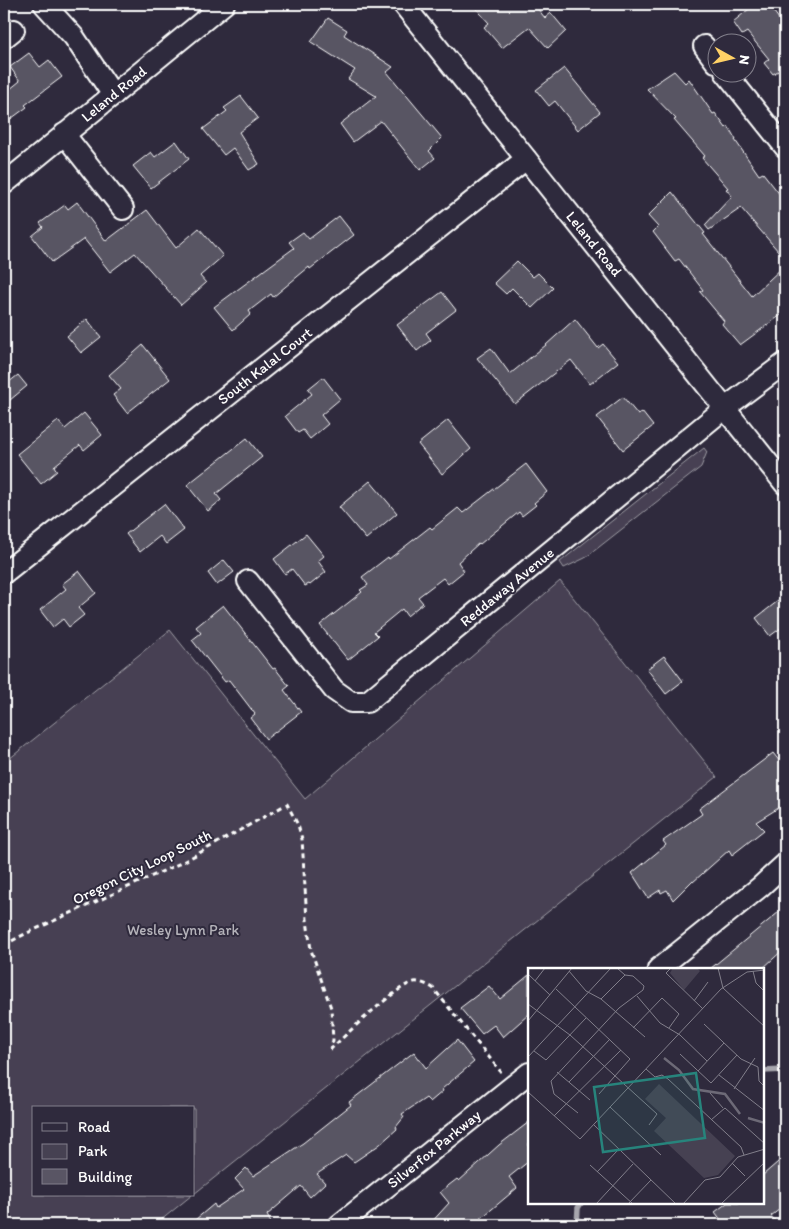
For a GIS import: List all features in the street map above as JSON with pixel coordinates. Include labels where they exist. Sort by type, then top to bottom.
[{"type":"street","points":[[44,4],[74,37],[113,94]]},
{"type":"street","name":"Leland Road","points":[[5,180],[224,4]]},
{"type":"street","name":"Leland Road","points":[[403,4],[785,484]]},
{"type":"street","points":[[733,82],[785,147]]},
{"type":"street","points":[[64,134],[123,209]]},
{"type":"street","name":"South Kalal Court","points":[[4,573],[526,159]]},
{"type":"street","name":"Reddaway Avenue","points":[[248,581],[334,690],[351,702],[367,702],[725,408],[785,363]]},
{"type":"street","points":[[659,968],[760,887],[785,864]]},
{"type":"street","name":"Silverfox Parkway","points":[[339,1225],[528,1074]]},
{"type":"path","name":"Oregon City Loop South","points":[[4,945],[183,862],[287,804],[298,825],[302,839],[307,920],[312,950],[331,1008],[333,1040],[331,1049],[344,1035],[394,994],[414,982],[428,984],[441,997],[512,1086]]},
{"type":"green space","points":[[704,448],[707,452],[701,467],[585,558],[564,568],[560,562]]},
{"type":"green space","name":"Wesley Lynn Park","points":[[560,581],[717,777],[195,1193],[195,1106],[32,1106],[32,1196],[191,1196],[155,1225],[4,1225],[4,763],[170,630],[305,799]]},
{"type":"building","points":[[472,4],[534,4],[545,18],[551,13],[566,31],[548,48],[529,27],[502,48],[484,27],[489,23]]},
{"type":"building","points":[[755,4],[768,4],[785,27],[785,80],[778,71],[773,74],[764,63],[769,59],[756,43],[756,32],[740,32],[733,22]]},
{"type":"building","points":[[328,18],[347,30],[344,35],[393,67],[387,72],[442,138],[429,151],[435,158],[420,170],[381,121],[353,142],[340,124],[376,96],[348,79],[355,70],[311,42]]},
{"type":"building","points":[[29,53],[40,67],[49,60],[62,77],[25,105],[27,107],[4,124],[4,94],[20,81],[10,67]]},
{"type":"building","points":[[564,68],[600,112],[578,130],[555,101],[549,106],[536,90]]},
{"type":"building","points":[[674,71],[685,83],[689,79],[713,114],[715,113],[726,128],[728,126],[735,140],[759,175],[763,173],[785,201],[785,259],[741,208],[709,230],[705,225],[732,196],[726,189],[728,188],[702,158],[705,156],[674,120],[676,119],[647,89]]},
{"type":"building","points":[[241,96],[258,118],[239,132],[259,164],[249,170],[233,148],[224,155],[203,129],[227,111],[224,108]]},
{"type":"building","points":[[176,141],[189,159],[151,188],[133,166],[151,152],[155,157]]},
{"type":"building","points":[[672,192],[752,296],[785,265],[785,312],[740,345],[722,324],[724,321],[700,292],[703,290],[679,259],[675,261],[653,232],[658,227],[648,216]]},
{"type":"building","points":[[77,202],[106,241],[147,210],[176,248],[199,228],[223,256],[200,276],[206,283],[181,305],[135,253],[110,272],[84,239],[52,262],[32,236],[43,227],[40,223],[65,205],[68,209]]},
{"type":"building","points":[[339,216],[354,235],[310,269],[309,267],[273,297],[271,294],[249,311],[251,314],[233,330],[214,307],[294,248],[289,242],[303,232],[309,239]]},
{"type":"building","points":[[517,261],[533,277],[538,273],[553,288],[532,308],[512,288],[506,294],[494,283]]},
{"type":"building","points":[[442,292],[456,310],[426,333],[431,340],[417,351],[397,325]]},
{"type":"building","points":[[87,319],[101,337],[81,353],[67,336]]},
{"type":"building","points":[[575,319],[598,348],[603,344],[618,362],[590,384],[571,360],[515,404],[477,358],[491,348],[510,374]]},
{"type":"building","points":[[143,345],[170,379],[127,413],[113,395],[121,389],[109,375]]},
{"type":"building","points":[[18,375],[27,386],[4,405],[4,386]]},
{"type":"building","points":[[323,377],[340,399],[321,415],[328,424],[310,439],[303,430],[298,433],[285,416],[312,394],[308,389]]},
{"type":"building","points":[[623,397],[638,415],[642,412],[653,426],[623,450],[597,417]]},
{"type":"building","points":[[84,413],[102,435],[84,450],[80,445],[54,466],[57,471],[41,484],[17,454],[58,421],[65,429]]},
{"type":"building","points":[[448,420],[471,449],[442,474],[418,444]]},
{"type":"building","points":[[247,438],[262,457],[216,494],[221,500],[208,511],[187,485]]},
{"type":"building","points":[[526,464],[547,492],[534,503],[536,505],[522,516],[519,512],[479,543],[458,562],[464,571],[448,584],[443,578],[418,597],[423,603],[407,616],[402,609],[374,632],[378,636],[348,660],[320,625],[362,592],[360,590],[368,585],[362,577],[430,527],[432,529],[458,508],[463,513]]},
{"type":"building","points":[[370,481],[397,513],[366,539],[339,507]]},
{"type":"building","points":[[164,504],[184,530],[166,544],[160,536],[140,552],[126,534]]},
{"type":"building","points":[[306,534],[324,556],[318,561],[326,572],[310,585],[305,586],[292,569],[285,574],[274,559]]},
{"type":"building","points":[[224,560],[234,572],[217,585],[208,573]]},
{"type":"building","points":[[79,571],[96,593],[78,608],[84,615],[69,627],[63,619],[53,627],[40,610],[66,589],[62,584]]},
{"type":"building","points":[[778,601],[785,609],[785,625],[770,636],[756,618]]},
{"type":"building","points":[[223,605],[273,669],[275,668],[289,686],[284,690],[301,712],[266,739],[250,718],[255,714],[229,680],[225,682],[192,640],[201,633],[196,627]]},
{"type":"building","points":[[664,656],[683,681],[666,694],[647,669]]},
{"type":"building","points":[[773,753],[785,768],[785,804],[756,822],[764,830],[732,855],[729,850],[692,881],[673,900],[667,890],[661,893],[660,890],[648,898],[632,873],[666,845],[663,841],[702,814],[699,809]]},
{"type":"building","points":[[785,907],[785,948],[763,968],[711,968]]},
{"type":"building","points":[[528,976],[528,1015],[503,1037],[494,1025],[482,1034],[460,1008],[489,986],[500,999]]},
{"type":"building","points":[[457,1040],[474,1062],[442,1089],[443,1091],[430,1102],[426,1098],[402,1114],[404,1117],[396,1127],[397,1129],[379,1145],[354,1162],[346,1155],[317,1174],[325,1183],[310,1197],[301,1186],[267,1215],[272,1225],[189,1225],[214,1204],[216,1208],[244,1189],[235,1179],[246,1168],[253,1176],[303,1143],[351,1105],[349,1102],[414,1052],[426,1068]]},
{"type":"building","points":[[528,1123],[528,1162],[509,1177],[517,1188],[473,1225],[429,1225],[449,1203],[440,1192],[457,1179],[459,1181],[499,1145]]},
{"type":"building","points":[[785,1156],[785,1205],[771,1216],[779,1225],[725,1225],[715,1212],[726,1204],[764,1204],[764,1174]]},
{"type":"waterway","points":[[764,1071],[785,1070]]},
{"type":"waterway","points":[[577,1225],[578,1208],[580,1204]]}]
